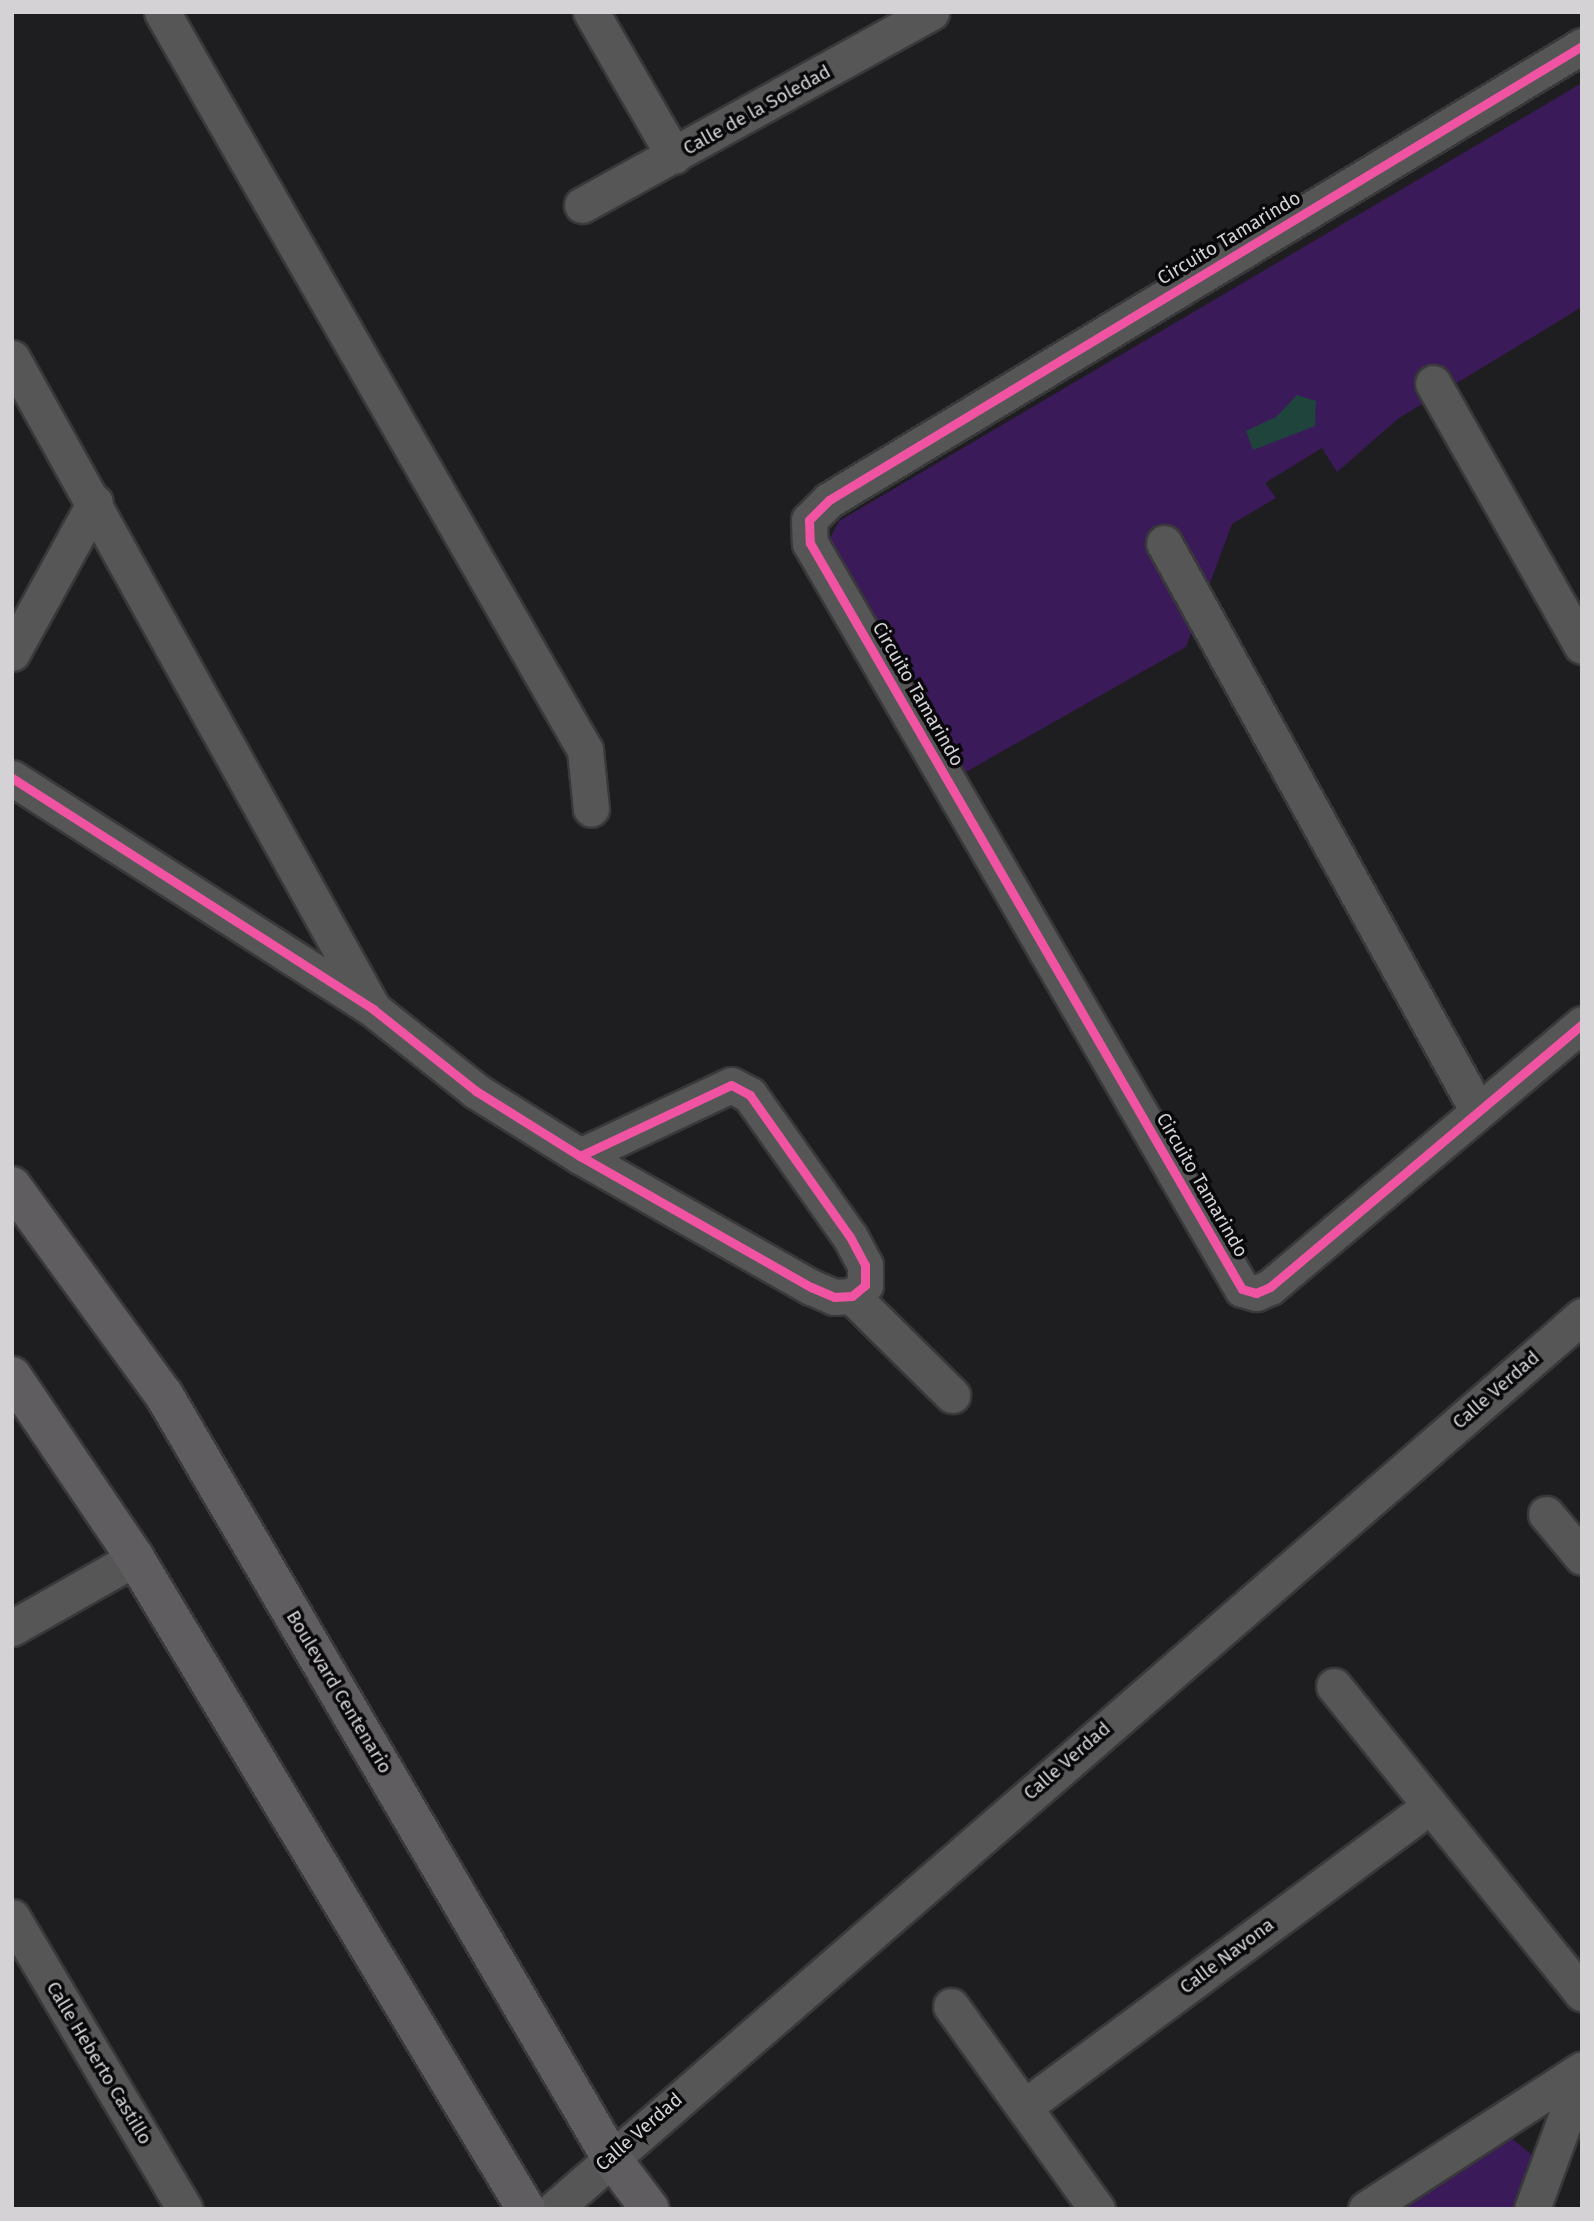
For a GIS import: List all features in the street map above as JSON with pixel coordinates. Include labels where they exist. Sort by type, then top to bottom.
[{"type":"main road","name":"Boulevard Centenario","points":[[12,1186],[164,1395],[611,2156],[650,2209]]},
{"type":"main road","points":[[12,1376],[135,1558],[526,2209]]},
{"type":"street","points":[[162,12],[585,750],[591,809]]},
{"type":"street","points":[[591,12],[674,156]]},
{"type":"street","name":"Calle de la Soledad","points":[[582,205],[931,12]]},
{"type":"street","name":"Circuito Tamarindo","points":[[1582,47],[829,500],[809,520],[810,543],[1242,1289],[1256,1293],[1270,1287],[1582,1024]]},
{"type":"street","points":[[12,358],[95,502],[373,1009]]},
{"type":"street","points":[[1433,383],[1582,646]]},
{"type":"street","points":[[12,653],[95,502]]},
{"type":"street","points":[[1164,543],[1478,1111]]},
{"type":"street","points":[[12,778],[373,1009],[476,1091],[580,1156],[811,1287],[852,1296],[952,1395]]},
{"type":"street","points":[[580,1156],[731,1084],[750,1095],[850,1237],[865,1265],[865,1285],[852,1296]]},
{"type":"street","name":"Calle Verdad","points":[[554,2209],[611,2156],[1582,1316]]},
{"type":"street","points":[[1546,1514],[1582,1557]]},
{"type":"street","points":[[12,1628],[135,1558]]},
{"type":"street","points":[[1334,1686],[1582,1993]]},
{"type":"street","name":"Calle Navona","points":[[1024,2107],[1430,1806]]},
{"type":"street","name":"Calle Heberto Castillo","points":[[12,1917],[185,2209]]},
{"type":"street","points":[[951,2006],[1097,2209]]},
{"type":"street","points":[[1366,2209],[1582,2071]]},
{"type":"street","points":[[1532,2209],[1582,2071]]},
{"type":"shaded area","points":[[1582,83],[1582,307],[1399,418],[1337,472],[1322,448],[1265,483],[1276,498],[1232,524],[1186,647],[964,773],[826,545],[839,521]]},
{"type":"shaded area","points":[[1297,395],[1316,401],[1315,426],[1253,450],[1246,431],[1276,417]]},
{"type":"shaded area","points":[[1508,2135],[1534,2157],[1513,2209],[1389,2209]]},
{"type":"cycle path","points":[[1582,46],[829,500],[809,520],[810,543],[1242,1289],[1256,1293],[1270,1287],[1582,1024]]},
{"type":"cycle path","points":[[12,778],[373,1009],[476,1091],[580,1156],[811,1287],[834,1297],[852,1296],[865,1285],[865,1265],[850,1237],[750,1095],[731,1085],[580,1156]]}]
